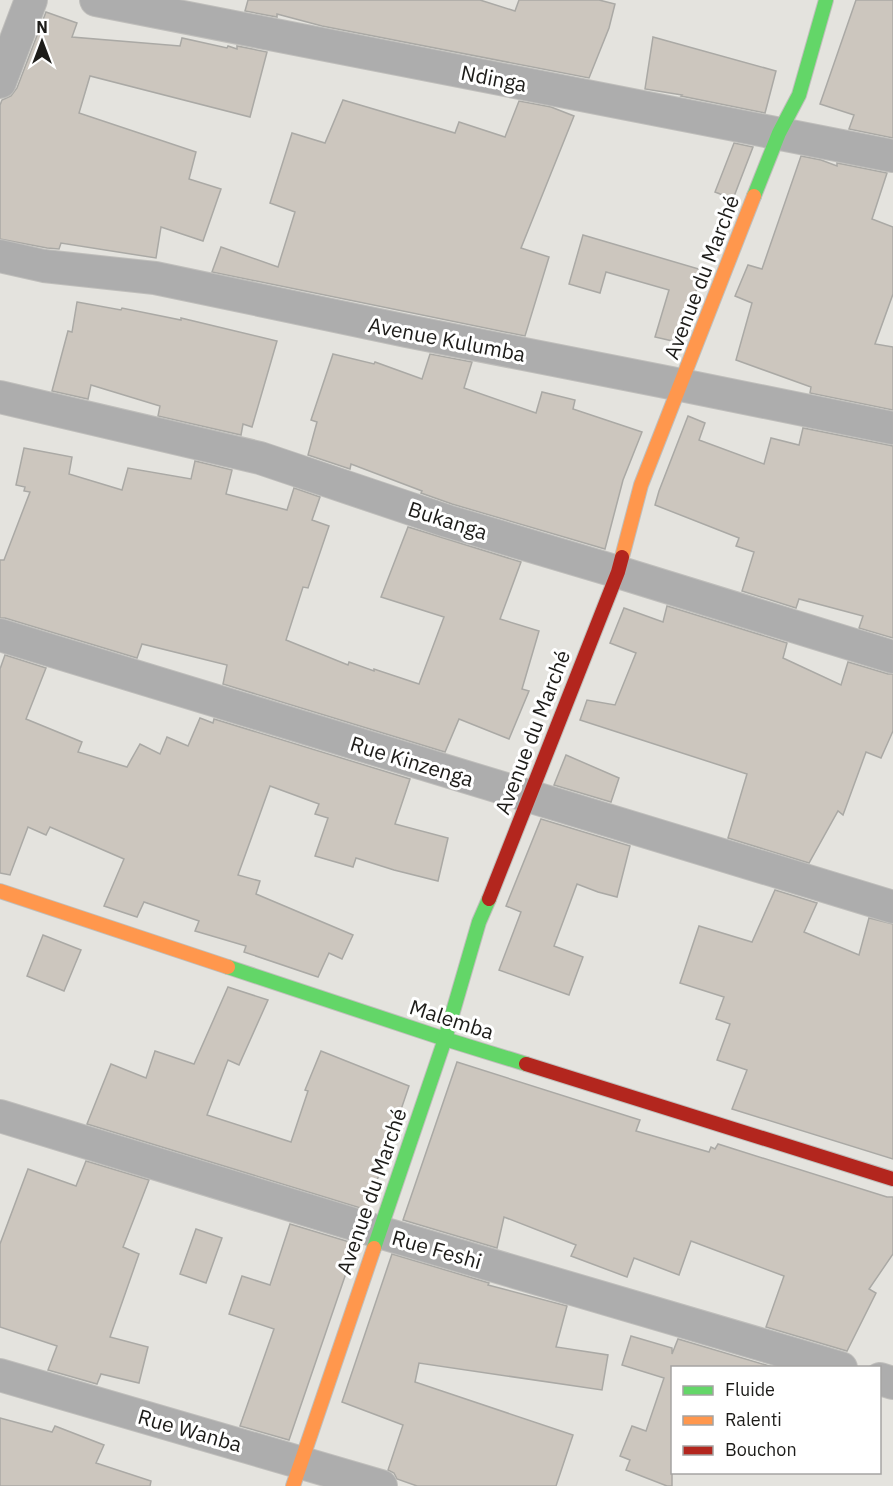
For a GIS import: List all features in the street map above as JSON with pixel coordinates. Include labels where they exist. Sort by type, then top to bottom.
[{"type":"street","points":[[0,82],[31,0]]},
{"type":"street","name":"Ndinga","points":[[96,0],[893,156]]},
{"type":"street","name":"Avenue du Marché","points":[[298,1474],[445,1039],[479,922],[618,572],[641,485],[779,133],[800,95],[826,0]]},
{"type":"street","name":"Avenue Kulumba","points":[[0,256],[44,266],[155,278],[406,331],[893,428]]},
{"type":"street","name":"Bukanga","points":[[0,397],[260,458],[447,521],[893,657]]},
{"type":"street","name":"Rue Kinzenga","points":[[0,635],[893,907]]},
{"type":"street","name":"Malemba","points":[[0,891],[445,1039],[893,1179]]},
{"type":"street","name":"Rue Feshi","points":[[0,1116],[379,1232],[834,1366]]},
{"type":"street","name":"Rue Wanba","points":[[0,1375],[298,1474],[381,1486]]},
{"type":"building","points":[[248,0],[480,0],[515,11],[519,0],[599,0],[615,4],[609,28],[589,78],[322,26],[277,14],[277,17],[245,11]]},
{"type":"building","points":[[856,0],[893,0],[893,138],[849,129],[854,115],[820,104]]},
{"type":"building","points":[[46,12],[77,23],[72,37],[180,46],[182,38],[227,48],[228,46],[237,49],[237,46],[267,52],[250,117],[90,76],[79,113],[196,152],[189,179],[221,189],[203,241],[161,227],[156,258],[61,243],[59,249],[0,239],[0,105],[2,100],[11,96],[17,88]]},
{"type":"building","points":[[653,37],[776,71],[765,113],[645,89]]},
{"type":"building","points":[[343,100],[455,133],[459,122],[505,137],[519,101],[551,107],[574,116],[521,248],[549,257],[525,336],[212,272],[221,247],[278,267],[295,212],[270,203],[292,133],[325,143]]},
{"type":"building","points":[[734,143],[753,147],[733,199],[715,192]]},
{"type":"building","points":[[801,156],[837,166],[837,163],[887,173],[872,219],[893,227],[893,294],[875,344],[893,347],[893,410],[810,393],[811,387],[736,360],[752,303],[735,296],[748,265],[762,269]]},
{"type":"building","points":[[583,235],[702,270],[677,342],[655,337],[669,290],[606,272],[600,293],[569,284]]},
{"type":"building","points":[[77,302],[181,320],[181,318],[277,341],[252,427],[243,424],[241,435],[158,416],[160,406],[91,385],[88,399],[52,391],[68,331],[72,332]]},
{"type":"building","points":[[333,354],[374,364],[375,362],[422,379],[430,354],[472,362],[464,388],[536,413],[542,392],[575,400],[573,409],[642,432],[623,480],[605,549],[452,504],[351,464],[350,469],[308,455],[317,422],[311,420]]},
{"type":"building","points":[[688,416],[705,423],[699,440],[764,464],[771,438],[799,445],[803,428],[893,446],[893,638],[859,628],[863,616],[799,599],[796,608],[742,591],[754,552],[736,546],[739,538],[655,505]]},
{"type":"building","points":[[24,448],[72,457],[69,474],[122,490],[128,468],[191,479],[195,461],[232,470],[226,494],[287,510],[294,488],[320,497],[312,520],[329,526],[308,588],[303,587],[286,640],[348,665],[349,662],[419,684],[444,617],[381,597],[408,527],[521,562],[500,619],[539,631],[522,689],[529,691],[509,739],[459,719],[445,752],[223,684],[227,665],[142,644],[137,658],[0,618],[0,560],[4,560],[30,492],[24,491],[25,487],[16,485]]},
{"type":"building","points":[[667,606],[787,643],[783,658],[841,685],[848,662],[893,674],[893,731],[881,758],[866,752],[843,815],[838,811],[809,863],[728,838],[747,774],[580,720],[587,700],[615,705],[636,653],[610,643],[624,608],[663,622]]},
{"type":"building","points":[[5,655],[46,668],[26,719],[82,742],[78,752],[127,767],[140,744],[160,754],[167,737],[188,746],[200,718],[213,723],[214,719],[410,779],[395,824],[448,838],[438,881],[356,858],[353,867],[315,856],[328,818],[315,814],[319,804],[270,786],[238,875],[260,881],[256,894],[353,935],[342,959],[329,953],[318,977],[244,952],[246,946],[195,931],[199,921],[144,902],[137,917],[104,906],[124,859],[50,827],[46,835],[28,827],[10,875],[0,873],[0,669]]},
{"type":"building","points":[[566,755],[619,778],[611,802],[554,785]]},
{"type":"building","points":[[541,819],[630,846],[617,897],[577,884],[554,946],[583,957],[569,995],[499,970],[521,912],[506,906]]},
{"type":"building","points":[[775,890],[817,903],[804,932],[859,955],[869,918],[893,924],[893,1159],[732,1109],[747,1070],[717,1060],[730,1024],[716,1019],[724,997],[680,983],[699,926],[752,942]]},
{"type":"building","points":[[43,935],[81,950],[64,991],[27,976]]},
{"type":"building","points":[[228,987],[268,1000],[239,1065],[228,1060],[207,1115],[291,1142],[308,1091],[305,1090],[321,1051],[409,1086],[367,1210],[87,1124],[111,1064],[146,1078],[155,1051],[194,1064]]},
{"type":"building","points":[[457,1062],[640,1120],[636,1131],[709,1152],[711,1147],[715,1149],[718,1144],[893,1197],[893,1254],[869,1289],[876,1293],[847,1351],[766,1327],[784,1276],[691,1241],[679,1275],[634,1258],[627,1277],[571,1256],[576,1245],[504,1217],[497,1248],[403,1220]]},
{"type":"building","points":[[86,1161],[149,1180],[123,1247],[139,1254],[110,1337],[148,1347],[139,1383],[101,1374],[97,1384],[48,1370],[57,1346],[0,1327],[0,1244],[28,1169],[76,1186]]},
{"type":"building","points":[[290,1224],[356,1244],[289,1440],[240,1426],[274,1329],[229,1314],[242,1276],[270,1285]]},
{"type":"building","points":[[196,1229],[222,1238],[206,1283],[180,1274]]},
{"type":"building","points":[[392,1254],[489,1283],[488,1285],[567,1306],[556,1347],[608,1355],[602,1390],[419,1363],[415,1382],[573,1435],[556,1486],[417,1486],[397,1479],[394,1473],[388,1470],[403,1425],[342,1402]]},
{"type":"building","points":[[631,1336],[672,1348],[672,1354],[678,1339],[769,1366],[671,1366],[672,1486],[667,1486],[626,1470],[630,1460],[620,1456],[632,1426],[646,1431],[664,1378],[622,1365]]},
{"type":"building","points":[[0,1418],[52,1432],[55,1426],[104,1445],[96,1463],[151,1481],[150,1486],[0,1486]]},
{"type":"traffic: fast","points":[[754,196],[779,133],[799,95],[826,0]]},
{"type":"traffic: fast","points":[[374,1248],[445,1039],[479,922],[489,899]]},
{"type":"traffic: fast","points":[[228,967],[526,1064]]},
{"type":"traffic: slow","points":[[622,557],[641,485],[754,196]]},
{"type":"traffic: slow","points":[[0,891],[228,967]]},
{"type":"traffic: slow","points":[[293,1486],[374,1248]]},
{"type":"traffic: jam","points":[[489,899],[622,557]]},
{"type":"traffic: jam","points":[[526,1064],[893,1179]]}]
